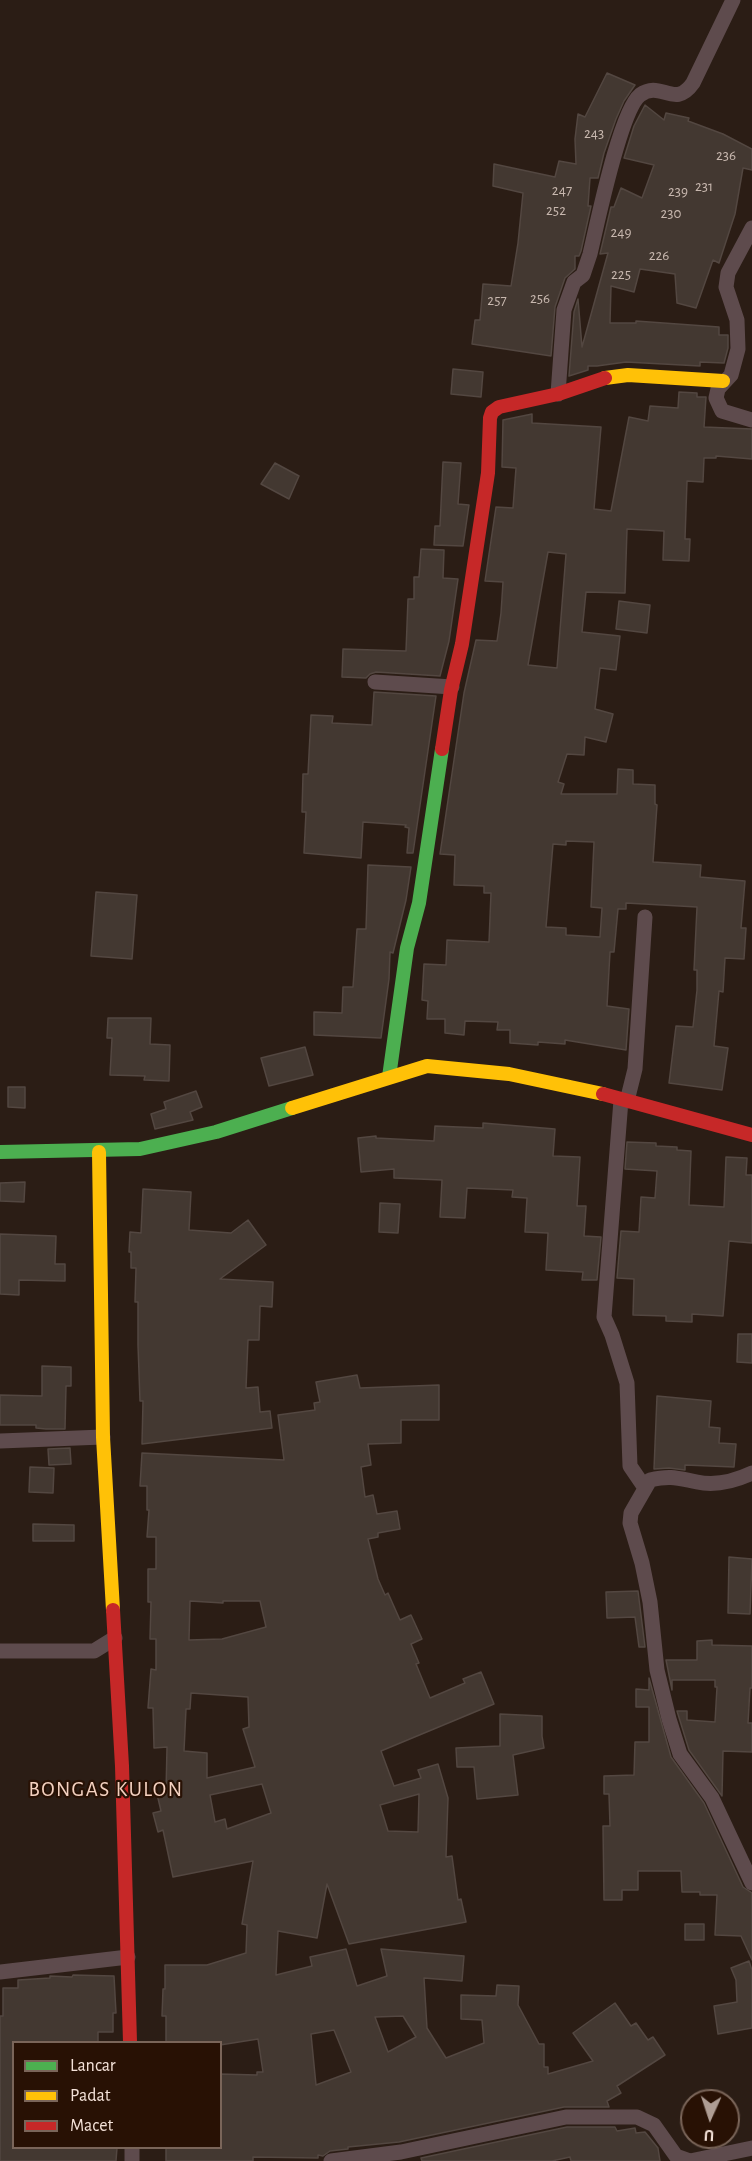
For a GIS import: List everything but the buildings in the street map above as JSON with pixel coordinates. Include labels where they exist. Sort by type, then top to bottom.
[{"type":"main road","points":[[389,1077],[407,948],[419,903],[452,687],[462,644],[488,473],[492,412],[499,407],[558,394],[602,379],[628,375],[723,381]]},
{"type":"main road","points":[[0,1152],[99,1152],[140,1149],[216,1132],[426,1066],[463,1067],[511,1074],[624,1101],[752,1136]]},
{"type":"main road","points":[[99,1152],[103,1437],[116,1638],[130,2041]]},
{"type":"street","points":[[558,394],[560,346],[566,301],[574,282],[583,275],[623,126],[633,102],[646,91],[652,90],[677,96],[687,92],[733,0]]},
{"type":"street","points":[[752,228],[728,273],[726,287],[737,320],[738,349],[731,375],[723,381],[716,398],[722,411],[752,420]]},
{"type":"street","points":[[375,682],[452,687]]},
{"type":"street","points":[[645,917],[635,1068],[624,1101],[604,1317],[627,1383],[630,1466],[645,1488]]},
{"type":"street","points":[[0,1440],[103,1437]]},
{"type":"street","points":[[752,1473],[720,1483],[698,1482],[680,1476],[666,1476],[650,1480],[630,1514],[630,1523],[648,1592],[657,1670],[680,1754],[712,1798],[752,1883]]},
{"type":"street","points":[[0,1651],[94,1652],[116,1638]]},
{"type":"street","points":[[0,1972],[128,1957]]},
{"type":"street","points":[[332,2161],[402,2151],[566,2117],[628,2115],[654,2125],[673,2159],[700,2160],[752,2148]]},
{"type":"traffic: fast","points":[[389,1077],[407,948],[419,903],[442,749]]},
{"type":"traffic: fast","points":[[0,1152],[140,1149],[216,1132],[292,1108]]},
{"type":"traffic: slow","points":[[605,378],[628,375],[723,381]]},
{"type":"traffic: slow","points":[[292,1108],[427,1066],[509,1074],[603,1094]]},
{"type":"traffic: slow","points":[[99,1152],[103,1437],[113,1610]]},
{"type":"traffic: jam","points":[[442,749],[451,690],[462,644],[488,473],[492,412],[499,407],[558,394],[605,378]]},
{"type":"traffic: jam","points":[[603,1094],[752,1135]]},
{"type":"traffic: jam","points":[[113,1610],[122,1766],[130,2041]]},
{"type":"district","name":"BONGAS KULON","points":[[106,1790]]}]
